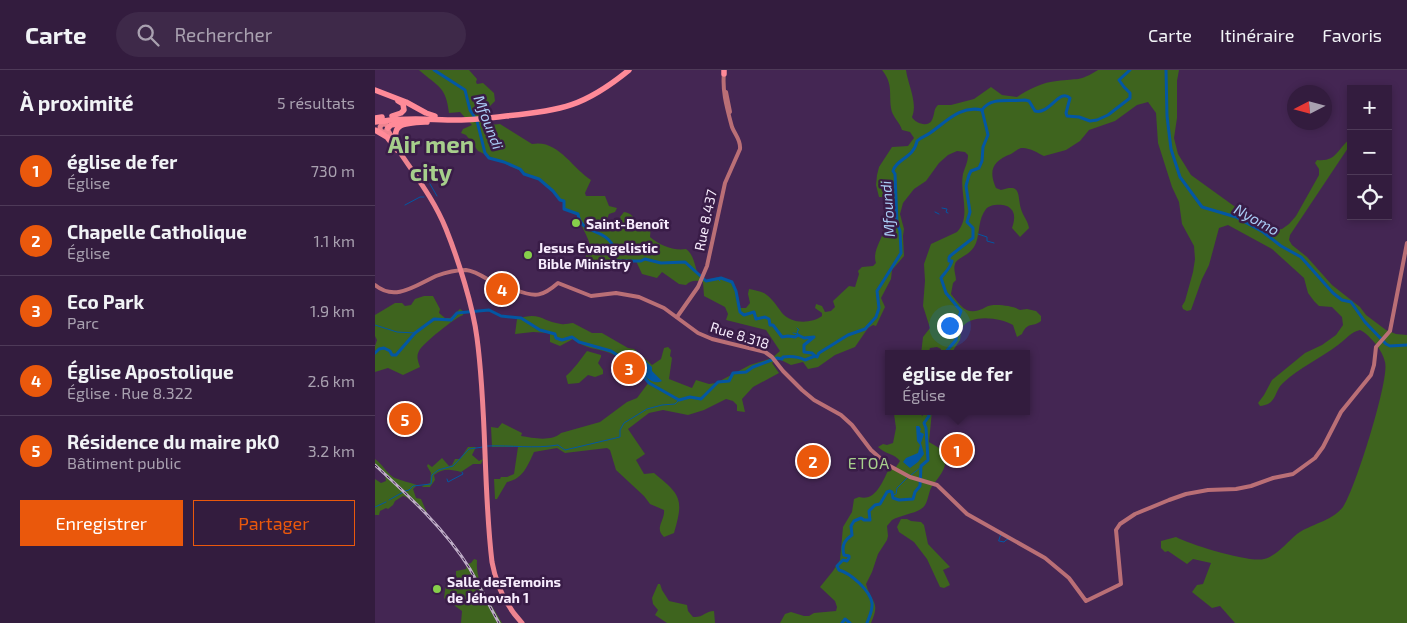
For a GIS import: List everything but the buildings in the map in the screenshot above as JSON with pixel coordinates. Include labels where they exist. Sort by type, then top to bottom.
[{"type":"highway","points":[[480,118],[544,110],[569,104],[593,94],[625,70]]},
{"type":"highway","points":[[392,116],[480,118],[541,113],[566,108],[588,99],[629,70]]},
{"type":"highway","points":[[375,91],[403,104],[404,108],[402,112],[380,123]]},
{"type":"highway","points":[[375,91],[410,103],[425,113],[446,117]]},
{"type":"highway","points":[[380,123],[421,116]]},
{"type":"highway","points":[[380,123],[413,118],[459,120]]},
{"type":"highway","points":[[380,123],[393,124],[469,118]]},
{"type":"highway","points":[[380,123],[387,137],[401,152]]},
{"type":"highway","points":[[380,123],[430,196],[443,218],[454,248],[477,338],[482,378],[493,566],[500,590],[512,611],[522,623]]},
{"type":"highway","points":[[401,152],[395,133],[398,127],[407,123]]},
{"type":"main road","name":"Rue 8.437","points":[[677,317],[702,278],[709,256],[725,183],[740,149],[725,101],[725,71]]},
{"type":"main road","name":"Rue 8.318","points":[[460,271],[474,272],[496,284],[527,294],[545,293],[558,283],[591,296],[619,293],[639,297],[659,305],[697,333],[762,350],[773,358],[796,384],[814,400],[841,415],[852,425],[871,450],[888,465],[905,475],[937,485],[967,514],[1053,563],[1069,578],[1086,601],[1121,584],[1116,530],[1130,517],[1140,511],[1186,494],[1208,490],[1240,489],[1293,474],[1315,458],[1323,447],[1341,412],[1371,375],[1377,347],[1390,331],[1407,242]]},
{"type":"main road","points":[[375,285],[384,291],[397,292],[418,286],[437,276],[460,271]]},
{"type":"green space","points":[[419,70],[469,70],[477,79],[477,84],[483,83],[494,93],[495,101],[489,107],[490,125],[500,124],[532,144],[550,146],[557,150],[591,180],[585,193],[586,196],[605,196],[609,206],[617,208],[615,212],[609,214],[607,219],[610,225],[622,229],[624,226],[620,217],[624,212],[631,215],[636,222],[641,224],[646,222],[651,225],[650,237],[654,240],[667,247],[686,249],[693,258],[699,276],[706,281],[721,278],[732,282],[740,308],[746,308],[750,303],[749,289],[755,290],[767,295],[786,317],[801,322],[817,319],[822,316],[822,313],[815,308],[816,304],[822,306],[825,312],[831,311],[835,307],[833,301],[849,286],[855,287],[859,274],[858,271],[862,267],[873,266],[876,263],[875,254],[883,233],[887,213],[886,197],[879,197],[876,185],[879,167],[892,147],[908,146],[914,138],[910,132],[902,130],[893,114],[888,80],[882,70],[906,70],[914,106],[912,117],[919,123],[928,124],[932,120],[938,105],[951,105],[974,99],[991,87],[1002,95],[1017,97],[1041,84],[1078,79],[1098,70],[1179,70],[1177,81],[1177,118],[1174,138],[1178,154],[1191,175],[1252,219],[1275,230],[1282,229],[1296,216],[1319,175],[1319,169],[1315,163],[1317,160],[1333,157],[1347,142],[1347,150],[1290,235],[1289,240],[1332,285],[1360,307],[1366,315],[1386,330],[1396,334],[1407,335],[1407,623],[1235,623],[1220,606],[1212,608],[1192,592],[1197,585],[1203,584],[1211,563],[1193,559],[1187,564],[1161,548],[1161,541],[1176,537],[1207,549],[1234,556],[1257,560],[1264,559],[1278,552],[1297,534],[1338,512],[1348,497],[1370,435],[1382,390],[1385,362],[1382,353],[1372,339],[1364,332],[1357,331],[1289,378],[1280,386],[1269,403],[1260,406],[1258,403],[1272,380],[1305,353],[1322,345],[1336,335],[1343,325],[1342,317],[1332,307],[1319,306],[1308,293],[1304,278],[1272,249],[1228,225],[1219,228],[1209,265],[1191,310],[1183,309],[1182,306],[1193,272],[1194,246],[1182,224],[1179,202],[1172,187],[1158,143],[1156,113],[1148,102],[1137,105],[1115,121],[1089,130],[1080,141],[1066,150],[1044,156],[1030,149],[1021,148],[996,163],[992,176],[996,188],[1001,190],[1008,188],[1016,189],[1022,212],[1029,228],[1020,237],[1012,228],[1014,216],[1013,211],[1009,207],[998,205],[988,207],[980,221],[974,247],[955,264],[956,280],[953,283],[951,294],[962,307],[970,311],[998,305],[1020,310],[1036,311],[1041,316],[1041,321],[1026,327],[1022,334],[1017,337],[1013,325],[1002,320],[986,318],[972,320],[962,328],[960,340],[954,350],[941,350],[937,347],[921,350],[923,337],[930,328],[923,306],[924,264],[931,244],[957,232],[964,219],[962,181],[968,155],[965,152],[957,151],[948,155],[939,163],[926,181],[914,189],[903,203],[900,214],[904,229],[904,256],[892,270],[891,279],[881,298],[885,307],[876,326],[873,325],[868,328],[855,347],[835,355],[818,367],[808,369],[803,362],[791,365],[777,360],[772,363],[779,373],[753,387],[742,399],[745,412],[737,411],[737,405],[733,401],[726,399],[704,410],[688,415],[663,410],[649,413],[628,429],[645,454],[636,460],[644,474],[654,473],[670,487],[678,498],[679,512],[674,533],[664,537],[661,534],[660,527],[664,510],[650,504],[616,470],[610,450],[607,448],[565,453],[557,448],[534,452],[521,475],[507,482],[497,499],[495,499],[494,479],[514,474],[518,447],[492,447],[491,427],[498,428],[502,423],[522,433],[521,436],[542,439],[552,438],[561,433],[600,422],[627,402],[637,398],[649,382],[636,369],[620,358],[610,353],[586,347],[573,339],[560,346],[550,342],[550,333],[515,334],[517,319],[531,316],[561,324],[573,323],[592,333],[602,333],[628,348],[634,349],[652,365],[661,359],[664,348],[668,347],[671,350],[670,356],[672,358],[669,379],[692,388],[696,380],[709,384],[716,383],[750,365],[772,358],[780,351],[766,330],[726,320],[728,314],[725,307],[704,296],[703,282],[694,281],[686,285],[679,284],[662,272],[657,278],[642,274],[636,261],[597,262],[588,266],[582,262],[591,248],[578,214],[564,209],[564,201],[560,200],[553,191],[536,178],[478,151],[466,135],[461,133],[463,129],[472,125],[460,112],[449,113],[446,97],[440,88]]},
{"type":"green space","points":[[433,296],[440,309],[439,313],[445,318],[450,318],[460,309],[463,311],[463,315],[439,331],[421,348],[418,355],[420,367],[403,375],[388,368],[375,372],[375,346],[377,340],[375,336],[375,315],[395,303],[402,303],[405,306],[411,305],[415,299]]},
{"type":"green space","points":[[587,351],[601,355],[598,363],[603,370],[603,374],[595,377],[588,375],[579,383],[568,384],[566,376]]},
{"type":"green space","points":[[894,415],[932,415],[929,442],[946,452],[946,462],[941,474],[931,488],[923,507],[892,520],[887,526],[887,540],[878,554],[866,584],[875,606],[871,623],[780,623],[785,614],[791,612],[809,616],[814,613],[836,611],[835,601],[820,587],[840,560],[843,527],[852,512],[854,499],[859,497],[865,498],[874,493],[889,469],[896,467],[900,461],[878,447],[883,444],[893,443],[896,428]]},
{"type":"green space","points":[[468,447],[476,447],[472,455],[479,461],[483,459],[481,464],[473,464],[461,472],[440,471],[434,475],[435,480],[430,487],[422,486],[430,483],[431,473],[427,466],[428,464],[432,467],[442,458],[449,466],[452,465],[455,459],[460,459]]},
{"type":"green space","points":[[375,459],[393,477],[417,485],[413,489],[416,498],[421,499],[427,513],[403,496],[388,509],[386,508],[380,511],[379,515],[375,515],[375,479],[381,483],[386,481],[385,475],[375,467]]},
{"type":"green space","points":[[901,519],[921,522],[924,525],[928,544],[950,567],[943,570],[950,585],[944,588],[940,587],[927,559],[914,542],[899,532],[897,527]]},
{"type":"green space","points":[[474,559],[477,560],[481,585],[502,623],[461,623],[462,611],[444,598],[446,583],[456,583],[456,571],[466,569],[467,564],[471,563]]},
{"type":"green space","points":[[658,584],[660,584],[669,601],[687,605],[688,611],[693,617],[714,611],[715,623],[667,623],[655,615],[658,610],[653,604],[652,598]]},
{"type":"water","points":[[639,355],[652,367],[652,371],[662,381],[654,382],[649,379],[643,374],[644,371],[631,361]]},
{"type":"water","points":[[916,426],[919,426],[920,432],[924,434],[921,443],[924,454],[910,468],[903,462],[906,458],[918,453],[920,445],[917,441]]},
{"type":"waterway","name":"Mfoundi","points":[[434,70],[465,90],[470,110],[477,121],[485,153],[489,158],[504,162],[520,169],[524,174],[539,179],[560,200],[564,201],[564,209],[578,214],[584,226],[606,237],[611,242],[615,250],[615,261],[641,261],[645,259],[661,263],[685,262],[706,281],[721,278],[732,282],[736,291],[740,312],[744,315],[754,312],[756,319],[765,317],[769,319],[770,325],[773,325],[782,337],[795,337],[798,335],[804,338],[814,337],[804,345],[804,352],[812,353],[815,356]]},
{"type":"waterway","points":[[982,110],[996,101],[1025,100],[1029,101],[1035,111],[1040,111],[1062,96],[1066,96],[1070,98],[1067,116],[1079,117],[1090,121],[1097,120],[1108,115],[1130,98],[1130,93],[1119,80],[1130,70]]},
{"type":"waterway","name":"Nyomo","points":[[1166,70],[1167,116],[1171,149],[1180,177],[1202,207],[1236,217],[1301,257],[1333,293],[1342,300],[1351,302],[1365,322],[1386,344],[1390,346],[1407,345]]},
{"type":"waterway","points":[[375,353],[379,349],[384,348],[390,351],[392,355],[396,355],[415,333],[434,319],[451,320],[457,313],[489,310],[501,316],[521,318],[540,330],[555,334],[556,338],[562,340],[572,337],[579,342],[611,351],[638,370],[649,383],[679,400],[690,397],[701,399],[718,382],[729,381],[733,373],[746,372],[753,367],[777,358],[791,357],[805,360],[817,357],[819,353],[848,335],[865,329],[876,317],[879,308],[877,291],[901,253],[900,231],[897,223],[895,174],[893,171],[895,167],[909,155],[917,141],[960,112],[974,109],[982,110]]},
{"type":"waterway","points":[[947,350],[956,340],[958,319],[961,311],[946,293],[941,278],[951,264],[952,261],[949,261],[950,256],[973,238],[973,228],[967,222],[970,212],[966,186],[971,171],[979,168],[982,161],[983,147],[988,135],[982,110]]},
{"type":"waterway","points":[[430,184],[437,196]]},
{"type":"waterway","points":[[405,205],[420,197],[424,197]]},
{"type":"waterway","points":[[942,208],[947,209],[946,212],[948,213]]},
{"type":"waterway","points":[[935,212],[939,214]]},
{"type":"waterway","points":[[978,234],[987,237],[987,241],[994,243]]},
{"type":"waterway","name":"Mfoundi","points":[[717,278],[720,281]]},
{"type":"waterway","points":[[375,325],[397,332],[415,333]]},
{"type":"waterway","name":"Mfoundi","points":[[793,333],[798,334],[797,331],[799,330],[797,328]]},
{"type":"waterway","points":[[487,446],[540,447],[558,445],[565,450],[620,437],[620,430],[624,423],[647,409],[675,404],[679,400]]},
{"type":"waterway","points":[[867,623],[872,608],[868,593],[849,575],[839,570],[837,566],[843,560],[847,561],[849,558],[849,556],[844,555],[843,546],[852,535],[851,526],[854,521],[861,518],[870,520],[869,511],[875,505],[880,504],[887,492],[892,492],[893,498],[899,500],[913,499],[915,492],[920,486],[921,466],[928,460],[924,423],[929,415]]},
{"type":"waterway","points":[[389,500],[413,486],[431,484],[432,475],[438,470],[453,466],[469,449],[483,447]]},
{"type":"waterway","points":[[911,475],[920,468]]},
{"type":"waterway","points":[[447,479],[448,482],[463,474],[462,472]]},
{"type":"waterway","points":[[893,495],[896,494],[897,488],[908,477]]},
{"type":"waterway","points":[[375,507],[386,502]]},
{"type":"waterway","points":[[1001,535],[1009,539],[1004,542],[999,541],[1001,535]]},
{"type":"waterway","points":[[842,623],[845,619],[850,623]]},
{"type":"railway","points":[[375,465],[414,501],[450,540],[470,569],[499,623]]},
{"type":"place","name":"Saint-Benoît","points":[[576,223]]},
{"type":"place","name":"Jesus Evangelistic Bible Ministry","points":[[528,255]]},
{"type":"place","name":"Église Apostolique","points":[[502,289]]},
{"type":"place","name":"Eco Park","points":[[629,368]]},
{"type":"place","name":"Résidence du maire pk0","points":[[405,419]]},
{"type":"place","name":"église de fer","points":[[957,450]]},
{"type":"place","name":"Chapelle Catholique","points":[[813,461]]},
{"type":"place","name":"Salle desTemoins de Jéhovah 1","points":[[437,589]]},
{"type":"district","name":"Air men city","points":[[431,157]]},
{"type":"district","name":"ETOA","points":[[869,462]]}]
